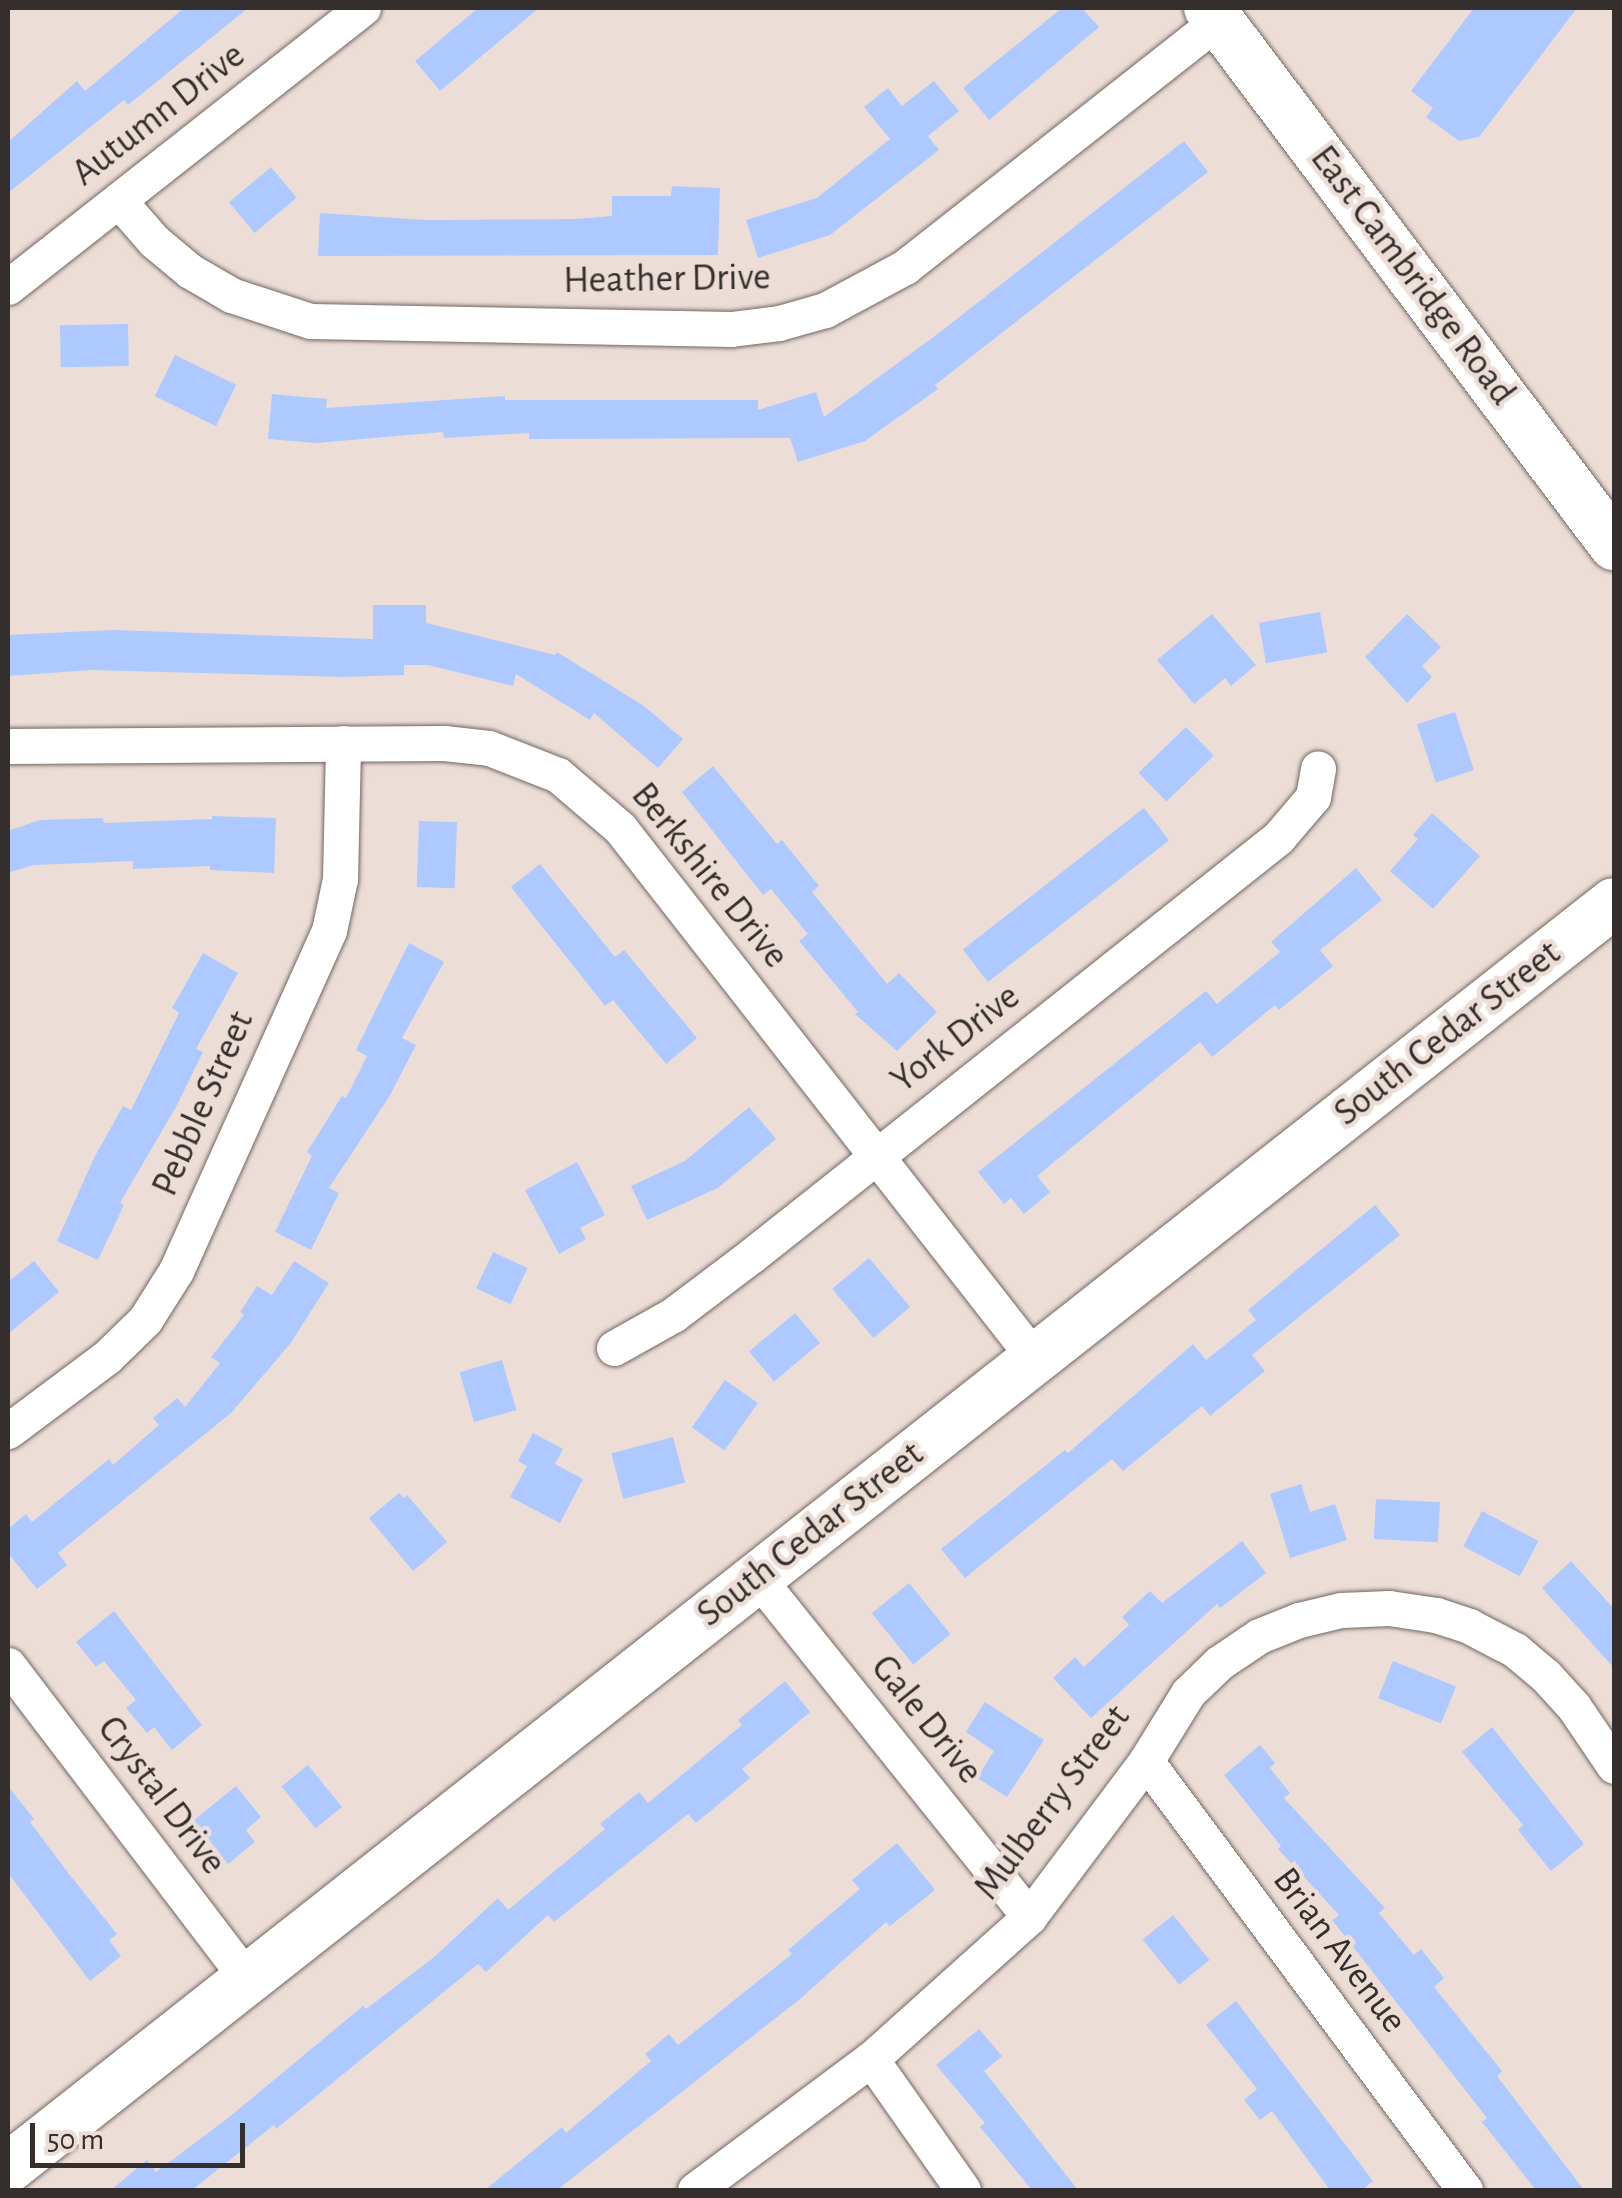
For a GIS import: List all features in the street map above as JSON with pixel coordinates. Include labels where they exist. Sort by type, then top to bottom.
[{"type":"main road","name":"East Cambridge Road","points":[[1214,14],[1614,545]]},
{"type":"main road","name":"South Cedar Street","points":[[8,2168],[1614,903]]},
{"type":"street","name":"Autumn Drive","points":[[8,287],[363,8]]},
{"type":"street","name":"Heather Drive","points":[[120,202],[154,241],[190,271],[231,295],[300,319],[731,329],[779,324],[825,310],[905,266],[1214,14]]},
{"type":"street","name":"Berkshire Drive","points":[[23,746],[444,742],[489,748],[558,775],[591,798],[620,828],[1035,1360]]},
{"type":"street","name":"Pebble Street","points":[[8,1430],[106,1357],[146,1320],[176,1271],[329,932],[340,879],[343,744]]},
{"type":"street","name":"York Drive","points":[[614,1348],[673,1315],[1278,838],[1313,797],[1318,768]]},
{"type":"street","name":"Gale Drive","points":[[757,1577],[1029,1916]]},
{"type":"street","name":"Mulberry Street","points":[[695,2190],[872,2058],[1029,1916],[1146,1761],[1188,1693],[1219,1663],[1272,1631],[1341,1610],[1389,1608],[1436,1615],[1469,1626],[1515,1650],[1545,1675],[1574,1707],[1614,1766]]},
{"type":"street","name":"Crystal Drive","points":[[8,1665],[247,1979]]},
{"type":"street","name":"Brian Avenue","points":[[1146,1761],[1464,2190]]},
{"type":"street","points":[[872,2058],[963,2190]]},
{"type":"building","points":[[184,8],[248,8],[128,105],[124,100],[8,193],[8,142],[77,81],[85,91]]},
{"type":"building","points":[[478,8],[539,8],[440,91],[415,61]]},
{"type":"building","points":[[1062,8],[1082,8],[1099,27],[989,120],[963,88]]},
{"type":"building","points":[[1474,8],[1577,8],[1479,137],[1459,141],[1426,117],[1433,108],[1411,91]]},
{"type":"building","points":[[934,81],[959,111],[928,136],[939,150],[830,235],[758,258],[746,220],[817,198],[890,139],[864,107],[888,88],[902,106]]},
{"type":"building","points":[[1184,141],[1208,172],[935,385],[938,389],[865,441],[798,462],[790,438],[529,439],[529,433],[444,438],[443,432],[316,443],[268,439],[272,394],[327,399],[326,408],[505,396],[505,400],[758,400],[758,410],[816,392],[824,417],[939,333]]},
{"type":"building","points":[[271,167],[297,198],[255,233],[229,202]]},
{"type":"building","points":[[672,186],[720,188],[718,255],[318,256],[320,213],[425,220],[575,219],[612,216],[612,196],[671,196]]},
{"type":"building","points":[[128,324],[129,366],[61,367],[60,325]]},
{"type":"building","points":[[175,355],[236,385],[216,426],[155,396]]},
{"type":"building","points":[[373,605],[426,605],[426,623],[555,655],[557,652],[644,706],[683,739],[658,768],[594,713],[590,720],[516,674],[513,686],[428,665],[404,665],[404,675],[344,677],[91,670],[8,676],[8,635],[113,630],[373,639]]},
{"type":"building","points":[[1320,612],[1327,652],[1266,663],[1259,623]]},
{"type":"building","points":[[1212,614],[1256,665],[1231,686],[1225,678],[1194,704],[1157,660]]},
{"type":"building","points":[[1407,614],[1441,647],[1422,666],[1432,677],[1407,703],[1365,657]]},
{"type":"building","points":[[1455,712],[1474,770],[1436,782],[1417,724]]},
{"type":"building","points":[[1186,727],[1214,756],[1166,802],[1139,773]]},
{"type":"building","points":[[713,766],[777,844],[782,840],[819,886],[812,892],[887,984],[899,973],[937,1012],[897,1051],[855,1014],[858,1012],[799,941],[808,934],[771,889],[763,895],[682,792]]},
{"type":"building","points":[[1144,808],[1169,840],[988,982],[963,950]]},
{"type":"building","points":[[1432,813],[1480,856],[1433,909],[1390,871],[1418,839],[1413,835]]},
{"type":"building","points":[[212,816],[276,818],[274,873],[210,870],[210,866],[133,869],[133,861],[33,865],[8,873],[8,831],[40,820],[103,818],[104,823]]},
{"type":"building","points":[[419,821],[457,822],[455,888],[417,887]]},
{"type":"building","points":[[540,864],[615,957],[624,950],[697,1038],[666,1064],[613,1000],[605,1006],[511,887]]},
{"type":"building","points":[[1356,868],[1382,900],[1320,950],[1333,966],[1279,1010],[1275,1005],[1212,1057],[1200,1042],[1037,1176],[1050,1192],[1024,1214],[1011,1198],[1004,1204],[978,1172],[1206,991],[1217,1004],[1280,952],[1271,942]]},
{"type":"building","points":[[409,943],[444,962],[402,1038],[416,1045],[389,1097],[329,1188],[339,1193],[311,1250],[275,1232],[312,1156],[307,1152],[342,1096],[346,1098],[367,1056],[356,1050]]},
{"type":"building","points":[[203,953],[238,973],[196,1049],[203,1052],[177,1105],[120,1203],[124,1205],[98,1260],[57,1241],[94,1158],[123,1106],[131,1110],[179,1013],[172,1008]]},
{"type":"building","points":[[749,1107],[776,1139],[718,1188],[647,1220],[631,1186],[685,1161]]},
{"type":"building","points":[[577,1162],[605,1215],[580,1228],[586,1239],[559,1254],[525,1190]]},
{"type":"building","points":[[1375,1205],[1400,1235],[1252,1355],[1265,1371],[1210,1416],[1202,1406],[1123,1471],[1112,1459],[965,1578],[941,1549],[1065,1450],[1068,1453],[1193,1344],[1206,1360],[1256,1320],[1248,1310]]},
{"type":"building","points":[[493,1252],[527,1268],[511,1304],[476,1288]]},
{"type":"building","points":[[869,1258],[910,1307],[873,1338],[832,1289]]},
{"type":"building","points":[[34,1261],[59,1292],[8,1334],[8,1282]]},
{"type":"building","points":[[294,1261],[329,1283],[290,1344],[231,1413],[58,1553],[67,1565],[37,1589],[8,1553],[8,1529],[26,1514],[32,1522],[109,1459],[113,1465],[159,1425],[153,1418],[177,1398],[185,1407],[220,1363],[211,1357],[244,1315],[240,1312],[257,1286],[272,1295]]},
{"type":"building","points":[[795,1313],[820,1343],[774,1381],[749,1352]]},
{"type":"building","points":[[502,1360],[516,1410],[474,1422],[460,1372]]},
{"type":"building","points":[[725,1380],[758,1403],[724,1450],[692,1428]]},
{"type":"building","points":[[533,1433],[563,1449],[555,1464],[583,1479],[560,1523],[510,1497],[527,1466],[518,1461]]},
{"type":"building","points":[[673,1437],[685,1482],[623,1499],[611,1454]]},
{"type":"building","points":[[1301,1484],[1310,1512],[1335,1504],[1347,1540],[1290,1558],[1270,1494]]},
{"type":"building","points":[[399,1493],[404,1498],[407,1495],[447,1542],[413,1571],[369,1518]]},
{"type":"building","points":[[1376,1499],[1440,1502],[1438,1542],[1374,1539]]},
{"type":"building","points":[[1482,1511],[1539,1541],[1520,1576],[1463,1546]]},
{"type":"building","points":[[1242,1541],[1266,1573],[1220,1608],[1217,1604],[1091,1718],[1053,1678],[1075,1657],[1084,1667],[1129,1625],[1122,1617],[1150,1591],[1162,1603]]},
{"type":"building","points":[[1571,1561],[1614,1609],[1614,1668],[1542,1588]]},
{"type":"building","points":[[909,1583],[951,1634],[913,1664],[872,1613]]},
{"type":"building","points":[[114,1611],[202,1725],[172,1750],[154,1727],[147,1733],[126,1708],[136,1700],[104,1661],[96,1667],[76,1642]]},
{"type":"building","points":[[1393,1661],[1456,1686],[1441,1724],[1378,1698]]},
{"type":"building","points":[[785,1681],[810,1712],[742,1769],[750,1778],[696,1823],[688,1814],[554,1922],[548,1915],[486,1972],[478,1964],[276,2129],[274,2125],[192,2190],[111,2190],[147,2160],[156,2172],[228,2118],[363,2006],[366,2009],[433,1958],[498,1898],[508,1910],[605,1829],[600,1824],[639,1792],[648,1803],[742,1725],[738,1720]]},
{"type":"building","points":[[985,1702],[1044,1740],[1007,1797],[977,1778],[994,1751],[966,1732]]},
{"type":"building","points":[[1492,1727],[1584,1844],[1551,1871],[1518,1830],[1523,1825],[1462,1752]]},
{"type":"building","points":[[1260,1745],[1275,1763],[1270,1768],[1290,1793],[1284,1798],[1385,1908],[1379,1913],[1414,1955],[1421,1949],[1444,1978],[1434,1987],[1502,2071],[1497,2076],[1584,2190],[1536,2190],[1482,2122],[1487,2118],[1332,1920],[1339,1915],[1278,1849],[1281,1846],[1224,1775]]},
{"type":"building","points":[[308,1765],[342,1807],[316,1828],[282,1786]]},
{"type":"building","points":[[8,1786],[34,1819],[30,1822],[117,1934],[109,1940],[121,1956],[90,1981],[8,1873]]},
{"type":"building","points":[[236,1786],[261,1817],[246,1830],[255,1842],[228,1864],[193,1821]]},
{"type":"building","points":[[897,1843],[935,1890],[890,1926],[886,1922],[800,1999],[557,2190],[485,2190],[562,2127],[566,2133],[651,2061],[645,2054],[669,2034],[678,2045],[792,1954],[788,1950],[860,1889],[852,1880]]},
{"type":"building","points":[[1173,1915],[1210,1960],[1179,1985],[1143,1940]]},
{"type":"building","points":[[1236,2001],[1373,2181],[1362,2190],[1330,2190],[1272,2111],[1260,2120],[1244,2100],[1257,2089],[1206,2025]]},
{"type":"building","points":[[979,2029],[1002,2056],[984,2071],[1078,2190],[1032,2190],[980,2127],[985,2123],[936,2065]]}]
